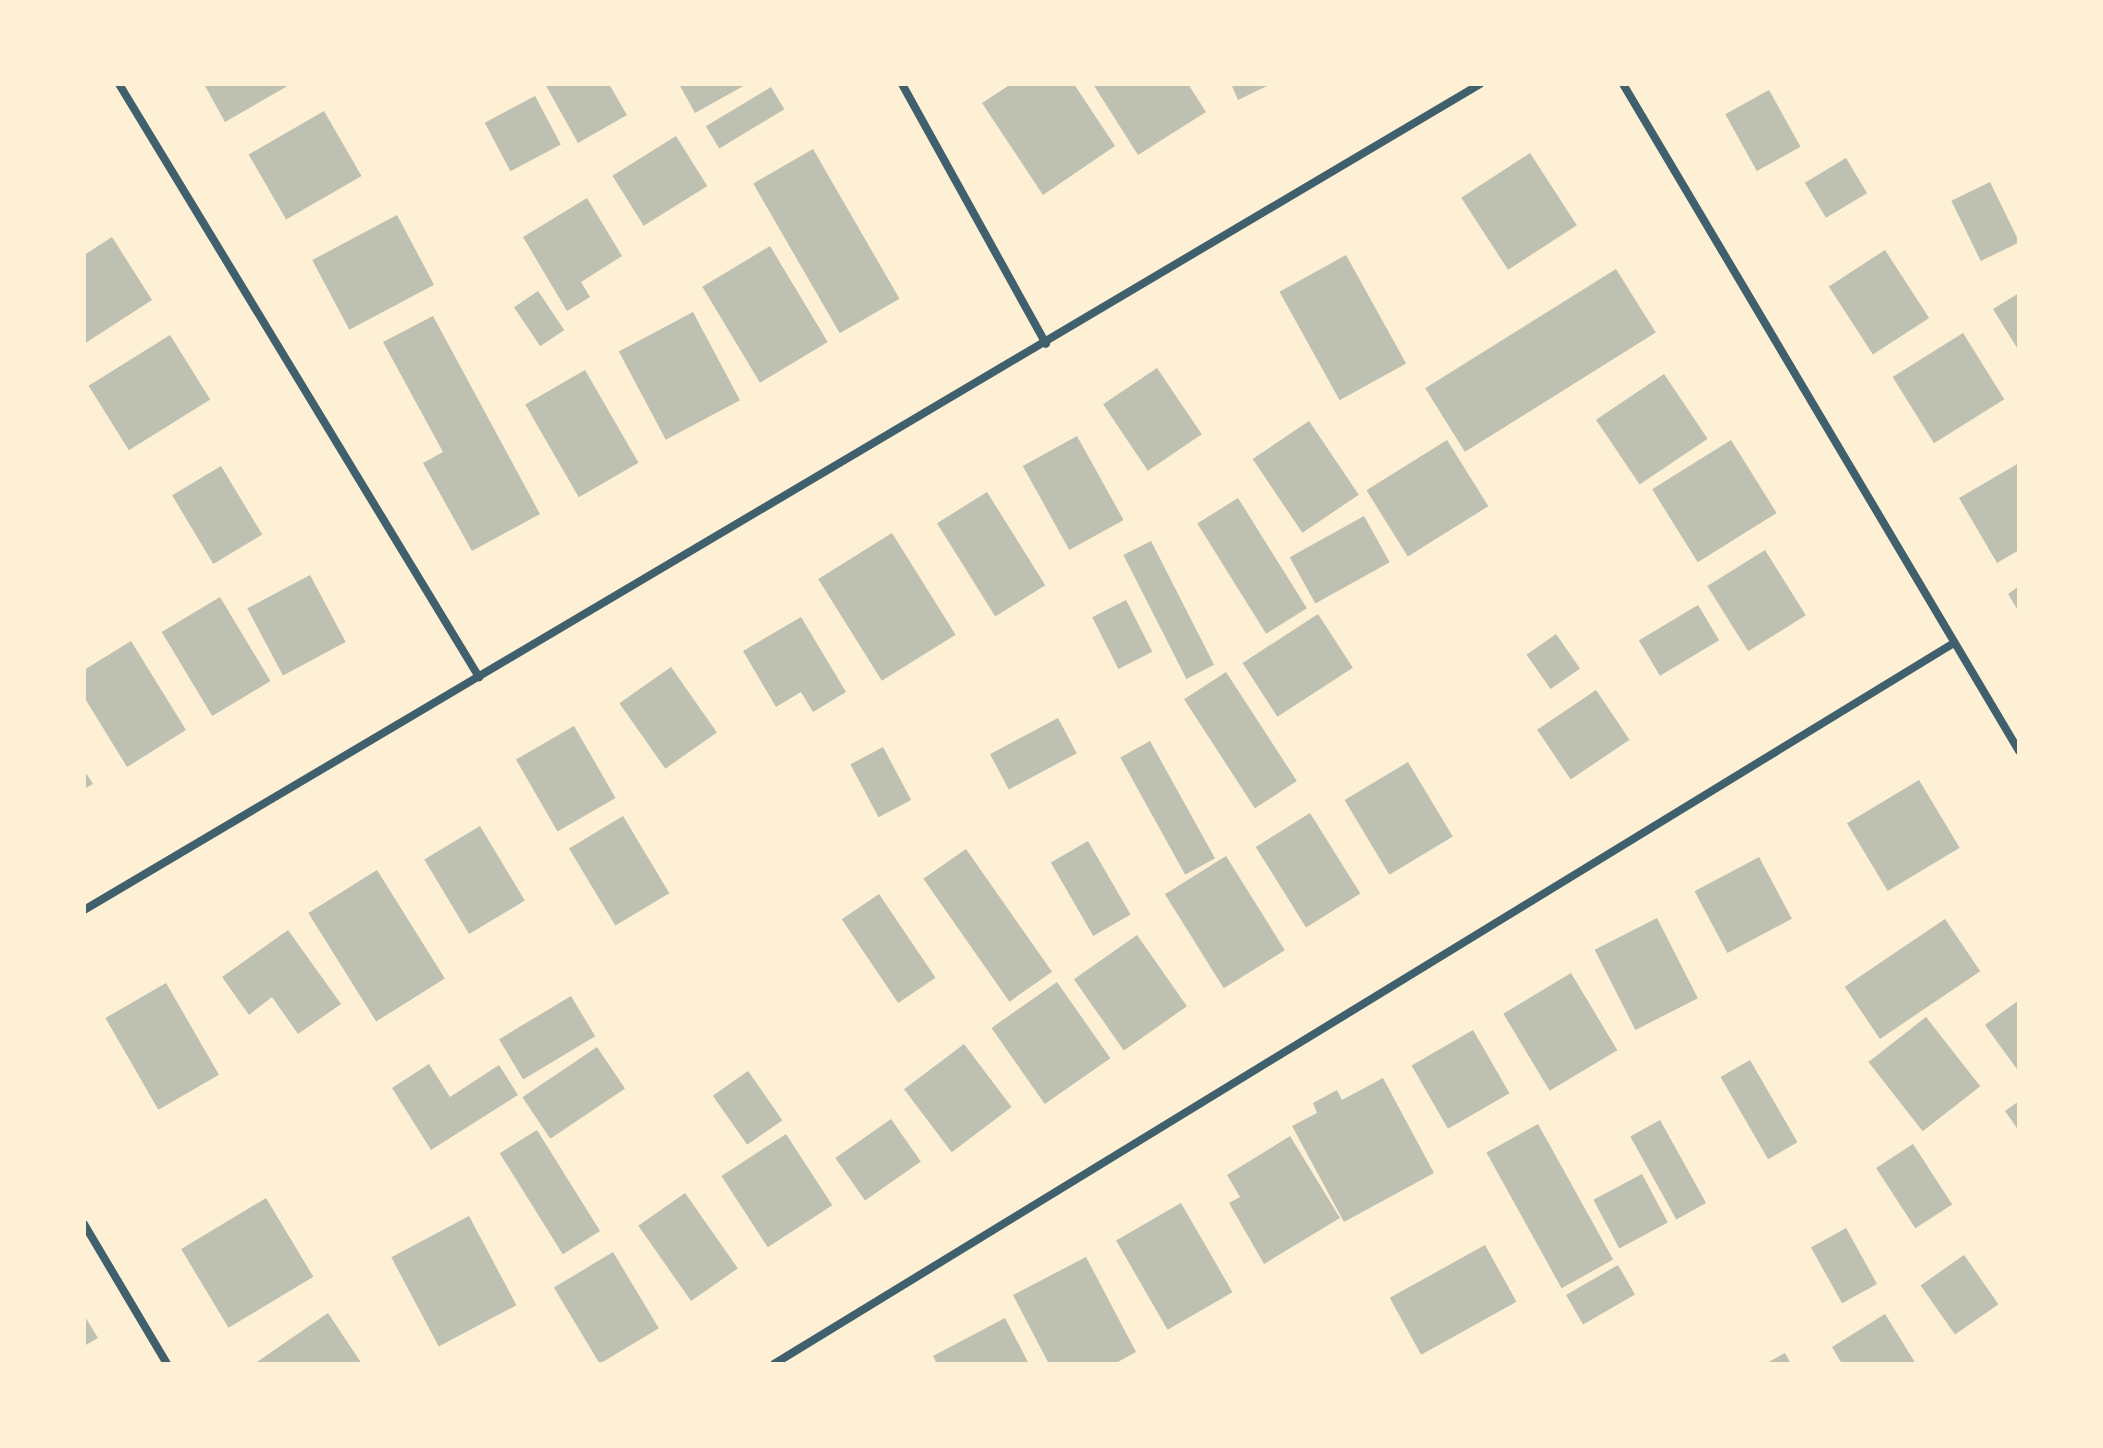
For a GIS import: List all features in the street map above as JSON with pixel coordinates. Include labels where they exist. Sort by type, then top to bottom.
[{"type":"street","points":[[119,84],[479,677]]},
{"type":"street","points":[[902,84],[1046,344]]},
{"type":"street","points":[[84,910],[1046,344],[1480,84]]},
{"type":"street","points":[[1623,84],[2019,751]]},
{"type":"street","points":[[774,1364],[1954,643]]},
{"type":"street","points":[[84,1224],[167,1364]]},
{"type":"building","points":[[204,84],[291,84],[225,122]]},
{"type":"building","points":[[545,84],[609,84],[627,115],[578,143]]},
{"type":"building","points":[[679,84],[747,84],[695,113]]},
{"type":"building","points":[[1011,84],[1074,84],[1115,146],[1043,195],[982,103]]},
{"type":"building","points":[[1093,84],[1188,84],[1206,112],[1138,155]]},
{"type":"building","points":[[1231,84],[1271,84],[1238,100]]},
{"type":"building","points":[[771,87],[784,109],[719,148],[706,126]]},
{"type":"building","points":[[1769,90],[1801,147],[1757,171],[1725,114]]},
{"type":"building","points":[[535,96],[561,145],[510,171],[485,123]]},
{"type":"building","points":[[324,111],[362,176],[286,219],[249,154]]},
{"type":"building","points":[[676,136],[707,186],[644,226],[612,176]]},
{"type":"building","points":[[813,149],[900,299],[840,333],[753,184]]},
{"type":"building","points":[[1530,153],[1577,225],[1508,270],[1461,198]]},
{"type":"building","points":[[1846,158],[1867,193],[1826,218],[1805,183]]},
{"type":"building","points":[[1990,182],[2019,242],[1981,261],[1951,201]]},
{"type":"building","points":[[587,198],[622,256],[581,282],[590,297],[567,311],[523,237]]},
{"type":"building","points":[[397,215],[434,285],[349,330],[312,260]]},
{"type":"building","points":[[112,237],[152,300],[84,344],[84,255]]},
{"type":"building","points":[[770,246],[828,342],[760,383],[702,287]]},
{"type":"building","points":[[1885,250],[1929,318],[1873,354],[1829,286]]},
{"type":"building","points":[[1346,255],[1406,363],[1340,400],[1280,292]]},
{"type":"building","points":[[1616,269],[1656,333],[1465,452],[1425,388]]},
{"type":"building","points":[[538,291],[564,330],[540,346],[514,307]]},
{"type":"building","points":[[2019,293],[2019,351],[1993,309]]},
{"type":"building","points":[[693,312],[740,400],[666,440],[619,351]]},
{"type":"building","points":[[433,316],[540,514],[472,551],[423,463],[443,452],[383,342]]},
{"type":"building","points":[[1963,333],[2004,399],[1934,443],[1893,377]]},
{"type":"building","points":[[170,335],[210,399],[129,450],[89,386]]},
{"type":"building","points":[[1157,368],[1202,434],[1148,471],[1103,404]]},
{"type":"building","points":[[585,370],[638,463],[579,497],[525,404]]},
{"type":"building","points":[[1664,374],[1708,439],[1640,485],[1596,420]]},
{"type":"building","points":[[1309,421],[1359,495],[1302,533],[1253,459]]},
{"type":"building","points":[[1077,436],[1124,520],[1069,550],[1023,466]]},
{"type":"building","points":[[1447,440],[1488,506],[1408,556],[1366,490]]},
{"type":"building","points":[[1731,440],[1777,513],[1698,562],[1652,489]]},
{"type":"building","points":[[2019,463],[2019,550],[1997,563],[1959,498]]},
{"type":"building","points":[[221,466],[262,535],[213,564],[172,495]]},
{"type":"building","points":[[987,492],[1045,585],[995,617],[937,523]]},
{"type":"building","points":[[1238,498],[1307,608],[1266,634],[1197,523]]},
{"type":"building","points":[[1364,516],[1390,562],[1315,604],[1290,557]]},
{"type":"building","points":[[892,533],[956,635],[882,681],[818,579]]},
{"type":"building","points":[[1151,541],[1214,665],[1186,679],[1123,555]]},
{"type":"building","points":[[1765,550],[1806,615],[1748,651],[1707,586]]},
{"type":"building","points":[[310,575],[346,642],[283,675],[247,608]]},
{"type":"building","points":[[2019,586],[2019,612],[2008,594]]},
{"type":"building","points":[[220,597],[270,681],[212,716],[162,632]]},
{"type":"building","points":[[1126,600],[1152,652],[1118,669],[1092,617]]},
{"type":"building","points":[[1698,605],[1719,640],[1660,676],[1639,641]]},
{"type":"building","points":[[1318,614],[1353,668],[1277,717],[1243,663]]},
{"type":"building","points":[[801,617],[846,692],[813,712],[801,692],[776,707],[743,651]]},
{"type":"building","points":[[1556,634],[1580,668],[1551,689],[1527,655]]},
{"type":"building","points":[[131,641],[186,730],[127,767],[84,697],[84,670]]},
{"type":"building","points":[[671,667],[717,733],[665,769],[619,703]]},
{"type":"building","points":[[1226,672],[1297,781],[1255,808],[1184,699]]},
{"type":"building","points":[[1596,690],[1630,740],[1571,779],[1537,730]]},
{"type":"building","points":[[1058,718],[1077,753],[1009,789],[990,754]]},
{"type":"building","points":[[574,726],[616,798],[557,831],[516,760]]},
{"type":"building","points":[[1150,741],[1215,858],[1185,875],[1120,757]]},
{"type":"building","points":[[883,747],[911,800],[878,817],[850,764]]},
{"type":"building","points":[[1408,762],[1453,837],[1389,875],[1345,800]]},
{"type":"building","points":[[84,770],[93,784],[84,789]]},
{"type":"building","points":[[1919,780],[1960,848],[1888,891],[1847,823]]},
{"type":"building","points":[[1310,813],[1360,894],[1306,927],[1256,847]]},
{"type":"building","points":[[623,816],[669,893],[615,926],[569,848]]},
{"type":"building","points":[[480,826],[525,901],[469,934],[424,859]]},
{"type":"building","points":[[1088,841],[1130,915],[1093,936],[1051,862]]},
{"type":"building","points":[[966,849],[1052,972],[1009,1002],[923,879]]},
{"type":"building","points":[[1226,856],[1285,950],[1224,988],[1165,894]]},
{"type":"building","points":[[1759,857],[1792,919],[1727,953],[1695,891]]},
{"type":"building","points":[[377,870],[445,979],[376,1021],[308,913]]},
{"type":"building","points":[[879,894],[935,978],[898,1003],[842,919]]},
{"type":"building","points":[[1657,918],[1698,998],[1635,1030],[1595,950]]},
{"type":"building","points":[[1945,919],[1980,971],[1880,1039],[1845,987]]},
{"type":"building","points":[[288,930],[341,1004],[298,1034],[272,997],[249,1015],[222,977]]},
{"type":"building","points":[[1137,935],[1187,1006],[1124,1050],[1074,979]]},
{"type":"building","points":[[1571,973],[1617,1050],[1550,1091],[1503,1014]]},
{"type":"building","points":[[1057,982],[1110,1058],[1045,1104],[991,1028]]},
{"type":"building","points":[[166,983],[219,1075],[158,1110],[105,1018]]},
{"type":"building","points":[[571,996],[595,1036],[523,1080],[499,1039]]},
{"type":"building","points":[[2019,1000],[2019,1072],[1985,1025]]},
{"type":"building","points":[[1926,1017],[1980,1086],[1923,1131],[1868,1062]]},
{"type":"building","points":[[1473,1030],[1510,1093],[1448,1129],[1412,1066]]},
{"type":"building","points":[[964,1044],[1012,1107],[952,1152],[904,1089]]},
{"type":"building","points":[[597,1047],[625,1088],[550,1139],[522,1097]]},
{"type":"building","points":[[1750,1060],[1798,1142],[1768,1159],[1721,1077]]},
{"type":"building","points":[[429,1064],[450,1097],[499,1065],[518,1095],[431,1150],[392,1088]]},
{"type":"building","points":[[748,1071],[782,1120],[747,1145],[713,1096]]},
{"type":"building","points":[[1383,1078],[1434,1173],[1344,1222],[1292,1126],[1317,1113],[1313,1103],[1337,1090],[1342,1100]]},
{"type":"building","points":[[2019,1101],[2019,1131],[2005,1111]]},
{"type":"building","points":[[891,1119],[921,1162],[865,1201],[835,1158]]},
{"type":"building","points":[[1660,1120],[1706,1203],[1676,1220],[1630,1136]]},
{"type":"building","points":[[1538,1124],[1613,1260],[1562,1288],[1486,1153]]},
{"type":"building","points":[[537,1130],[600,1231],[563,1254],[500,1153]]},
{"type":"building","points":[[786,1134],[832,1205],[768,1247],[721,1176]]},
{"type":"building","points":[[1290,1136],[1340,1218],[1264,1264],[1229,1203],[1240,1197],[1227,1175]]},
{"type":"building","points":[[1913,1144],[1952,1204],[1915,1228],[1876,1168]]},
{"type":"building","points":[[1642,1174],[1668,1223],[1619,1248],[1593,1200]]},
{"type":"building","points":[[685,1193],[738,1268],[691,1301],[638,1226]]},
{"type":"building","points":[[266,1198],[313,1277],[229,1328],[181,1249]]},
{"type":"building","points":[[1181,1203],[1232,1292],[1168,1330],[1116,1240]]},
{"type":"building","points":[[469,1216],[516,1305],[439,1346],[391,1257]]},
{"type":"building","points":[[1846,1228],[1877,1284],[1842,1303],[1811,1247]]},
{"type":"building","points":[[1485,1245],[1517,1302],[1421,1355],[1390,1298]]},
{"type":"building","points":[[613,1252],[659,1328],[600,1364],[554,1288]]},
{"type":"building","points":[[1964,1255],[1998,1304],[1955,1335],[1921,1285]]},
{"type":"building","points":[[1086,1257],[1136,1352],[1114,1364],[1049,1364],[1013,1295]]},
{"type":"building","points":[[1618,1265],[1635,1294],[1583,1324],[1566,1295]]},
{"type":"building","points":[[328,1313],[362,1364],[254,1364]]},
{"type":"building","points":[[1885,1314],[1916,1364],[1842,1364],[1832,1347]]},
{"type":"building","points":[[84,1315],[98,1338],[84,1346]]},
{"type":"building","points":[[1005,1318],[1029,1364],[937,1364],[933,1356]]},
{"type":"building","points":[[1785,1353],[1791,1364],[1765,1364]]}]
